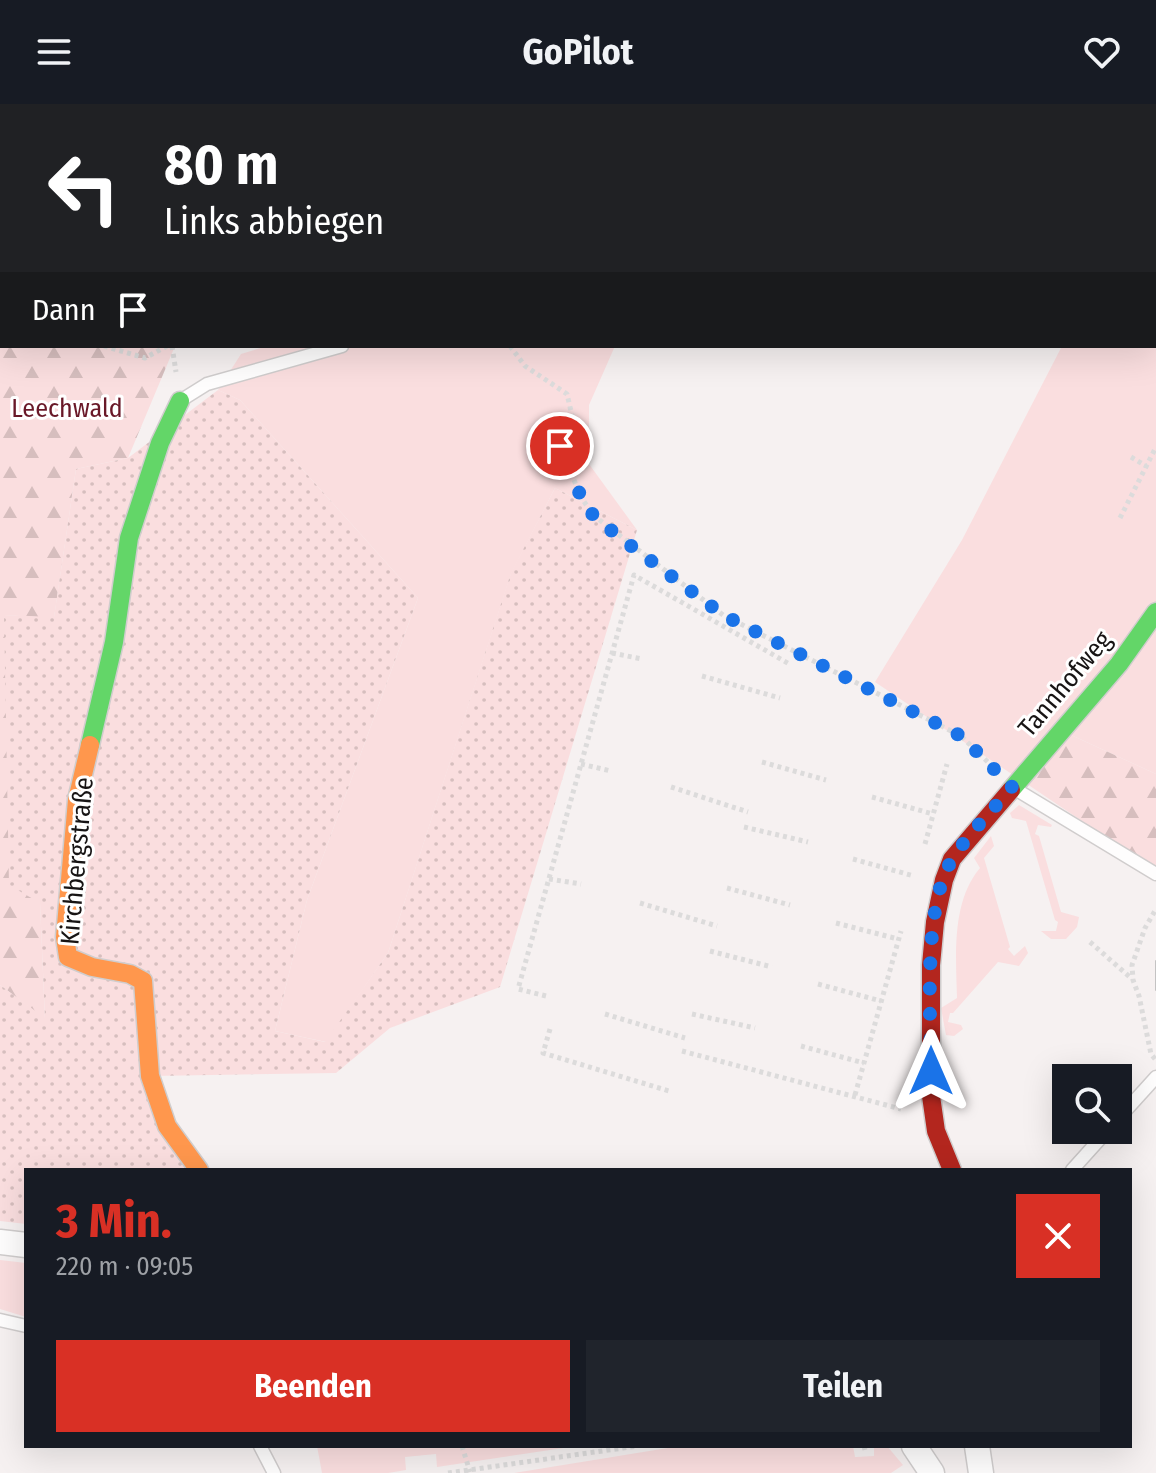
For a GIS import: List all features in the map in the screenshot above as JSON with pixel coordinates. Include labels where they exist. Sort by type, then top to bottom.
[{"type":"street","name":"Kirchbergstraße","points":[[180,401],[160,443],[129,538],[114,642],[77,800],[65,937],[68,957],[92,967],[130,974],[143,981],[150,1076],[167,1126],[198,1168]]},
{"type":"street","name":"Tannhofweg","points":[[1012,787],[1119,664],[1156,612]]},
{"type":"street","points":[[951,1168],[933,1118],[931,945],[944,879],[952,859],[1012,787]]},
{"type":"street","points":[[0,1242],[24,1245]]},
{"type":"street","points":[[916,1448],[932,1473]]},
{"type":"street","points":[[977,1448],[981,1473]]},
{"type":"lane","points":[[180,401],[207,384],[335,348]]},
{"type":"lane","points":[[1012,787],[1156,874]]},
{"type":"lane","points":[[1132,1104],[1156,1077]]},
{"type":"lane","points":[[1074,1168],[1095,1144]]},
{"type":"lane","points":[[0,1320],[24,1326]]},
{"type":"lane","points":[[261,1448],[274,1473]]},
{"type":"path","points":[[111,348],[145,358],[163,348]]},
{"type":"path","points":[[512,348],[525,366],[567,394],[573,420],[560,446],[581,497],[593,515],[723,615],[961,736],[1012,787]]},
{"type":"path","points":[[1120,518],[1156,447]]},
{"type":"path","points":[[1131,457],[1146,466]]},
{"type":"path","points":[[546,996],[518,989],[634,575],[791,665]]},
{"type":"path","points":[[612,653],[642,659]]},
{"type":"path","points":[[702,676],[780,698]]},
{"type":"path","points":[[762,762],[826,780]]},
{"type":"path","points":[[581,764],[611,771]]},
{"type":"path","points":[[671,787],[748,812]]},
{"type":"path","points":[[872,797],[933,814]]},
{"type":"path","points":[[744,827],[808,842]]},
{"type":"path","points":[[853,859],[916,877]]},
{"type":"path","points":[[549,879],[581,884]]},
{"type":"path","points":[[727,888],[790,905]]},
{"type":"path","points":[[640,903],[717,926]]},
{"type":"path","points":[[1156,909],[1132,965],[1151,1054],[1156,1060]]},
{"type":"path","points":[[836,923],[898,939]]},
{"type":"path","points":[[1090,942],[1133,980]]},
{"type":"path","points":[[710,951],[772,967]]},
{"type":"path","points":[[818,984],[881,1001]]},
{"type":"path","points":[[605,1014],[685,1038]]},
{"type":"path","points":[[692,1014],[755,1028]]},
{"type":"path","points":[[550,1029],[543,1053],[669,1091]]},
{"type":"path","points":[[801,1046],[864,1063]]},
{"type":"path","points":[[682,1051],[933,1118]]},
{"type":"path","points":[[463,1448],[470,1472]]},
{"type":"path","points":[[448,1473],[624,1448]]},
{"type":"green space","name":"Leechwald","points":[[0,348],[174,348],[128,458],[76,469],[54,618],[4,615],[40,902],[45,1019],[0,985]]},
{"type":"green space","points":[[260,348],[614,348],[589,405],[589,464],[637,530],[555,488],[511,574],[388,953],[326,1042],[275,1031],[307,900],[418,598],[240,400],[218,390],[241,354]]},
{"type":"green space","points":[[1061,348],[1156,348],[1156,774],[1071,735],[1019,779],[875,682],[962,540]]},
{"type":"green space","points":[[218,390],[240,400],[418,598],[307,900],[275,1031],[325,1042],[388,953],[511,573],[555,488],[637,530],[500,987],[390,1028],[336,1073],[151,1076],[198,1168],[24,1168],[24,1224],[0,1221],[0,985],[45,1018],[40,903],[9,885],[4,615],[54,617],[76,469],[128,458]]},
{"type":"green space","points":[[1071,735],[1156,774],[1156,871],[1027,784]]},
{"type":"green space","points":[[1019,805],[1052,825],[1038,825],[1035,834],[1039,836],[1061,912],[1079,917],[1077,927],[1066,939],[1051,939],[1041,931],[1056,931],[1058,922],[1026,821],[1012,818],[1010,813]]},
{"type":"green space","points":[[991,836],[994,846],[984,858],[1010,947],[1008,949],[1014,956],[1025,946],[1028,953],[1019,966],[998,962],[950,1013],[948,1022],[961,1025],[963,1029],[954,1036],[946,1035],[941,1008],[957,998],[956,948],[960,913],[964,897],[980,868],[974,858]]},
{"type":"green space","points":[[0,1260],[24,1263],[24,1316],[0,1309]]},
{"type":"green space","points":[[317,1448],[564,1448],[437,1467],[436,1454],[405,1457],[406,1470],[322,1473]]},
{"type":"green space","points":[[668,1448],[853,1448],[855,1457],[874,1456],[874,1448],[889,1448],[903,1465],[891,1473],[514,1473]]},
{"type":"tram line","points":[[1156,961],[1156,990]]},
{"type":"traffic: fast","points":[[90,745],[114,642],[129,538],[160,443],[180,401]]},
{"type":"traffic: fast","points":[[1011,790],[1119,664],[1156,612]]},
{"type":"traffic: slow","points":[[90,745],[77,800],[65,937],[68,957],[92,967],[130,974],[143,981],[150,1076],[167,1126],[198,1168]]},
{"type":"traffic: jam","points":[[951,1168],[936,1131],[931,1096],[931,965],[935,922],[952,859],[1011,790]]},
{"type":"route","points":[[560,446],[581,497],[593,515],[618,536],[723,615],[961,736],[1012,787],[952,859],[944,879],[931,945],[931,1071]]}]
